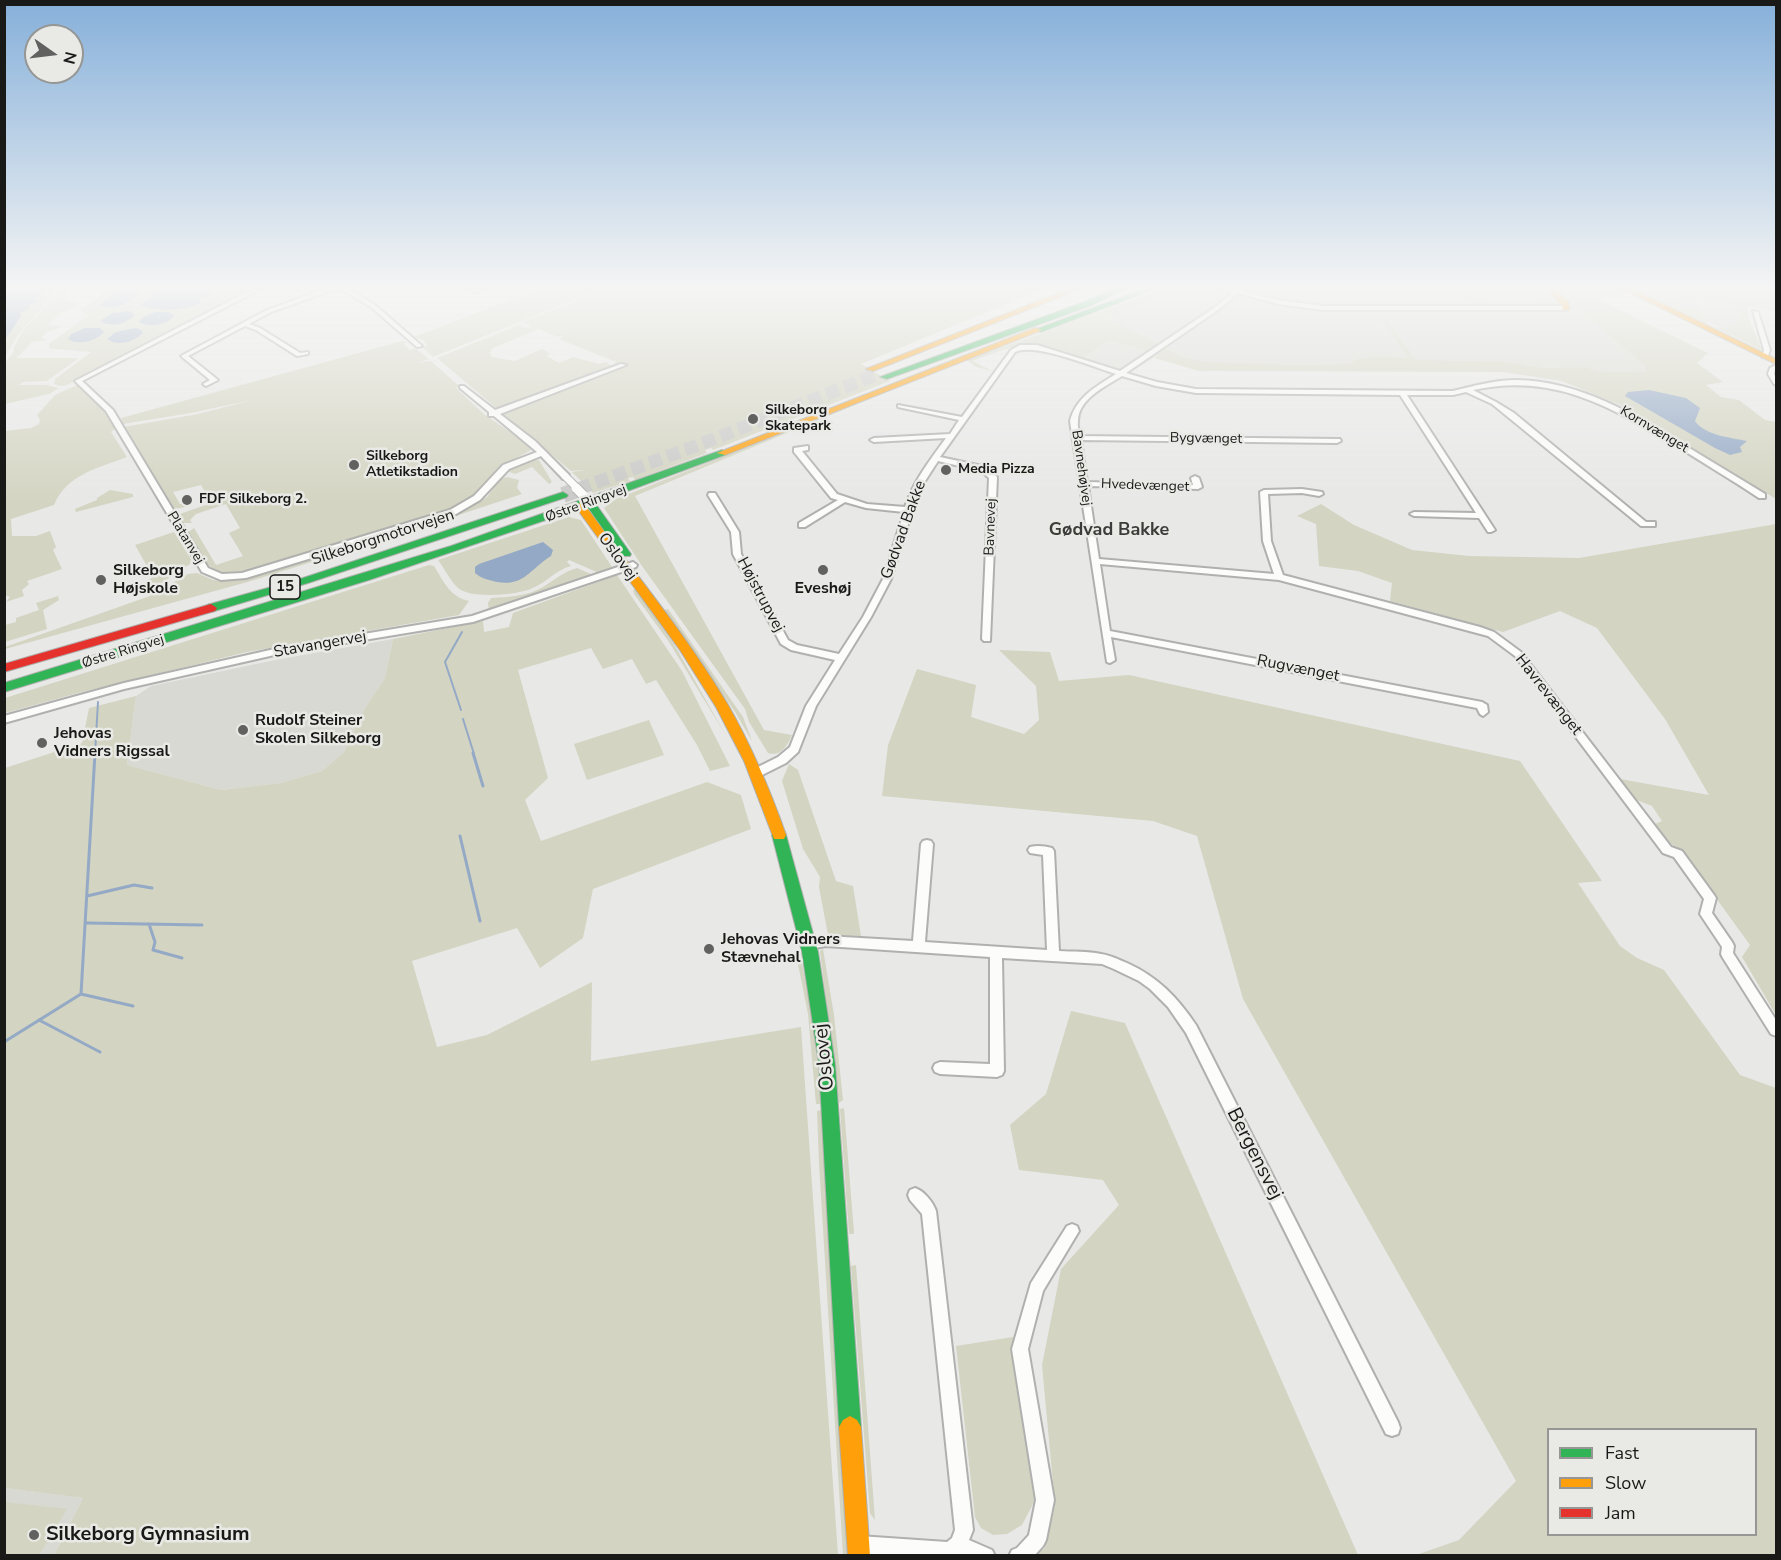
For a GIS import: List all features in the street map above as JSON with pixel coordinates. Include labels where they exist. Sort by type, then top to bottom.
[{"type":"main road","points":[[874,372],[901,360]]},
{"type":"main road","points":[[874,372],[904,360]]},
{"type":"main road","points":[[874,372],[906,360]]},
{"type":"main road","points":[[874,372],[912,360]]},
{"type":"main road","name":"Østre Ringvej","points":[[4,688],[224,622],[493,537],[572,493],[958,360]]},
{"type":"main road","name":"Oslovej","points":[[572,493],[629,567],[716,697],[756,773],[788,867],[808,944],[828,1066],[859,1550]]},
{"type":"main road","name":"Silkeborgmotorvejen","points":[[4,658],[572,493]]},
{"type":"main road","name":"Silkeborgmotorvejen","points":[[4,668],[294,584],[572,493]]},
{"type":"street","name":"Platanvej","points":[[119,360],[78,381],[109,410],[200,565],[205,570],[221,577],[243,576],[260,572],[453,512],[485,492],[506,467],[542,453]]},
{"type":"street","points":[[189,360],[215,380],[206,384]]},
{"type":"street","name":"Gødvad Bakke","points":[[756,773],[782,760],[794,749],[811,706],[867,617],[887,579],[914,492],[935,458],[1007,360]]},
{"type":"street","name":"Kornvænget","points":[[1075,360],[1165,387],[1196,391],[1453,393],[1481,385],[1517,382],[1558,387],[1593,397],[1621,409],[1762,496]]},
{"type":"street","name":"Bavnehøjvej","points":[[1110,660],[1074,421],[1080,403],[1142,360]]},
{"type":"street","points":[[1773,362],[1771,374],[1776,383]]},
{"type":"street","points":[[492,414],[623,365]]},
{"type":"street","points":[[462,387],[542,453],[555,467],[572,493]]},
{"type":"street","points":[[1467,390],[1494,403],[1644,524],[1652,524]]},
{"type":"street","points":[[1403,394],[1491,530]]},
{"type":"street","points":[[900,406],[963,419]]},
{"type":"street","points":[[874,440],[951,436]]},
{"type":"street","name":"Bygvænget","points":[[1076,438],[1337,441]]},
{"type":"street","points":[[805,448],[797,450],[834,496],[866,506],[909,510]]},
{"type":"street","name":"Bavnevej","points":[[935,458],[984,468],[993,477],[987,639]]},
{"type":"street","name":"Hvedevænget","points":[[1083,484],[1198,487],[1195,478]]},
{"type":"street","points":[[1280,577],[1267,542],[1264,492],[1302,491],[1319,494]]},
{"type":"street","name":"Højstrupvej","points":[[712,495],[735,532],[737,554],[784,642],[794,648],[841,658]]},
{"type":"street","points":[[802,525],[843,500]]},
{"type":"street","points":[[1414,514],[1481,516]]},
{"type":"street","name":"Havrevænget","points":[[1095,561],[1280,577],[1491,634],[1518,654],[1667,850],[1678,854],[1710,898],[1706,914],[1728,946],[1727,954],[1745,984],[1776,1030]]},
{"type":"street","name":"Stavangervej","points":[[4,720],[124,686],[279,651],[473,619],[629,567]]},
{"type":"street","name":"Rugvænget","points":[[1107,633],[1482,705],[1483,712]]},
{"type":"street","points":[[919,947],[927,844]]},
{"type":"street","points":[[1034,850],[1048,850],[1053,954]]},
{"type":"street","name":"Bergensvej","points":[[808,944],[825,941],[996,953],[1053,954],[1102,959],[1126,967],[1151,980],[1174,1002],[1196,1039],[1392,1428]]},
{"type":"street","points":[[940,1068],[997,1071],[996,953]]},
{"type":"street","points":[[915,1195],[929,1211],[964,1530],[959,1544],[986,1556]]},
{"type":"street","points":[[1018,1556],[1037,1540],[1045,1500],[1020,1349],[1036,1287],[1072,1231]]},
{"type":"street","name":"Oslovej","points":[[859,1550],[949,1551],[959,1544]]},
{"type":"shaded area","points":[[1085,360],[1150,360],[1129,373]]},
{"type":"shaded area","points":[[1187,360],[1638,360],[1644,365],[1646,371],[1595,371],[1587,367],[1543,368],[1504,362],[1206,366]]},
{"type":"shaded area","name":"Rudolf Steiner Skolen Silkeborg","points":[[393,639],[385,678],[365,708],[344,752],[322,771],[281,783],[221,790],[127,765],[136,696],[151,686],[275,660]]},
{"type":"shaded area","name":"Silkeborg Gymnasium","points":[[5,1488],[83,1498],[54,1555],[5,1556]]},
{"type":"green space","points":[[7,360],[76,360],[47,381],[23,382],[19,385],[46,385],[59,388],[49,394],[5,404],[5,363]]},
{"type":"green space","points":[[81,360],[117,360],[64,386],[54,384],[55,379]]},
{"type":"green space","points":[[333,360],[427,360],[417,363],[431,361],[459,386],[456,388],[485,415],[522,440],[531,450],[502,466],[478,494],[456,507],[247,573],[234,574],[224,573],[210,566],[187,533],[194,528],[216,565],[243,556],[229,533],[240,528],[226,504],[196,514],[190,520],[192,523],[181,523],[177,515],[223,499],[221,494],[207,496],[201,485],[173,492],[180,504],[187,503],[190,506],[175,509],[123,427],[198,414],[252,400],[123,424],[121,418]]},
{"type":"green space","points":[[439,360],[554,360],[559,363],[566,360],[583,360],[599,364],[606,362],[612,366],[616,362],[611,360],[871,360],[861,364],[890,381],[713,450],[711,448],[705,450],[707,453],[635,480],[633,477],[628,478],[630,481],[593,493],[572,472],[586,470],[571,471]]},
{"type":"green space","points":[[967,360],[976,360],[973,361],[992,371],[976,367]]},
{"type":"green space","points":[[1160,360],[1288,365],[1351,364],[1357,360],[1504,362],[1543,368],[1587,367],[1595,371],[1620,372],[1646,371],[1644,365],[1638,360],[1701,360],[1697,363],[1723,382],[1706,385],[1721,397],[1739,400],[1765,420],[1776,422],[1776,499],[1620,405],[1562,381],[1503,372],[1199,371]]},
{"type":"green space","points":[[77,385],[111,417],[117,428],[111,432],[127,457],[75,479],[60,494],[54,505],[11,519],[12,536],[36,536],[50,531],[56,547],[53,550],[62,569],[27,581],[29,584],[22,590],[24,596],[6,602],[10,597],[5,595],[5,431],[31,428],[39,424],[40,420],[37,415],[55,395]]},
{"type":"green space","points":[[884,393],[635,496],[764,730],[792,735],[786,747],[780,752],[768,753],[749,722],[745,709],[642,566],[604,508],[616,499]]},
{"type":"green space","points":[[529,460],[539,460],[552,482],[549,484],[532,467],[515,474],[507,471]]},
{"type":"green space","points":[[507,477],[519,480],[517,488],[522,494],[251,581],[5,649],[5,647],[150,596],[188,574],[197,573],[213,580],[224,581],[250,578],[449,516],[487,497],[500,479]]},
{"type":"green space","points":[[110,490],[133,494],[133,497],[76,512],[75,509],[97,500]]},
{"type":"green space","points":[[1321,504],[1354,525],[1412,550],[1469,556],[1579,558],[1776,524],[1776,1015],[1742,957],[1750,945],[1682,851],[1668,842],[1655,824],[1662,821],[1652,806],[1634,799],[1620,779],[1709,795],[1665,719],[1597,628],[1560,611],[1503,632],[1390,601],[1392,583],[1358,571],[1319,566],[1316,524],[1297,516]]},
{"type":"green space","points":[[569,517],[581,520],[612,567],[599,573],[569,560],[567,562],[571,566],[528,590],[483,595],[472,594],[457,587],[438,560]]},
{"type":"green space","points":[[174,532],[191,559],[190,564],[154,588],[147,588],[145,582],[153,577],[135,545]]},
{"type":"green space","points":[[429,565],[434,566],[452,592],[469,601],[459,615],[247,652],[5,713],[5,698]]},
{"type":"green space","points":[[577,568],[593,575],[489,611],[488,603],[491,598],[531,592]]},
{"type":"green space","points":[[617,575],[682,671],[730,766],[710,771],[697,745],[656,680],[646,684],[632,659],[603,669],[591,648],[518,670],[548,778],[525,800],[541,841],[707,782],[741,795],[751,829],[593,889],[583,938],[540,968],[517,928],[412,961],[437,1047],[487,1035],[592,982],[591,1061],[801,1027],[838,1555],[54,1555],[83,1498],[5,1488],[5,768],[82,743],[89,708],[136,696],[127,765],[221,790],[281,783],[322,771],[344,752],[365,708],[385,678],[393,639],[483,621],[484,632],[509,627],[513,613]]},
{"type":"green space","points":[[636,589],[674,644],[725,734],[669,642],[634,594],[633,590]]},
{"type":"green space","points":[[58,596],[59,600],[43,610],[47,629],[5,642],[5,625],[16,622],[16,618],[39,610],[36,603]]},
{"type":"green space","points":[[668,609],[743,717],[752,741],[735,712],[664,610]]},
{"type":"green space","points":[[999,650],[1050,652],[1059,681],[1129,675],[1520,761],[1602,881],[1578,883],[1620,946],[1637,958],[1664,970],[1740,1075],[1776,1088],[1776,1555],[1416,1555],[1459,1540],[1516,1481],[1243,999],[1197,836],[1153,821],[882,796],[888,745],[917,669],[976,685],[971,717],[1024,734],[1039,720],[1036,686]]},
{"type":"green space","points":[[649,720],[664,755],[587,780],[574,744]]},
{"type":"green space","points":[[789,764],[798,770],[836,881],[853,886],[861,936],[828,935],[819,887],[820,877],[803,849],[782,781]]},
{"type":"green space","points":[[823,949],[834,1015],[843,1100],[839,1103],[820,951]]},
{"type":"green space","points":[[800,953],[813,1020],[822,1104],[816,1104],[808,1014],[796,954]]},
{"type":"green space","points":[[1071,1011],[1125,1023],[1358,1555],[1035,1555],[1045,1548],[1055,1505],[1042,1365],[1061,1269],[1119,1205],[1103,1180],[1019,1170],[1010,1125],[1046,1094]]},
{"type":"green space","points":[[844,1108],[853,1234],[849,1234],[840,1109]]},
{"type":"green space","points":[[822,1110],[849,1555],[843,1555],[819,1163],[817,1111]]},
{"type":"green space","points":[[856,1265],[875,1520],[870,1513],[851,1266]]},
{"type":"green space","points":[[1013,1337],[1035,1500],[1022,1525],[1007,1534],[993,1535],[981,1528],[975,1517],[956,1346]]},
{"type":"green space","points":[[5,1502],[67,1509],[39,1555],[5,1555]]},
{"type":"water","points":[[1649,390],[1686,398],[1700,408],[1695,421],[1699,426],[1719,435],[1747,441],[1740,447],[1742,452],[1730,455],[1715,448],[1625,396],[1628,392]]},
{"type":"water","points":[[543,542],[553,550],[551,556],[521,579],[506,583],[497,582],[475,573],[475,567],[479,564]]},
{"type":"waterway","points":[[461,710],[445,662],[462,632]]},
{"type":"waterway","points":[[95,754],[98,702]]},
{"type":"waterway","points":[[463,719],[474,754]]},
{"type":"waterway","points":[[81,994],[95,753]]},
{"type":"waterway","points":[[473,753],[483,786]]},
{"type":"waterway","points":[[460,836],[480,921]]},
{"type":"waterway","points":[[87,896],[134,885],[152,888]]},
{"type":"waterway","points":[[87,923],[149,924]]},
{"type":"waterway","points":[[149,924],[202,925]]},
{"type":"waterway","points":[[149,924],[155,942],[153,950],[182,958]]},
{"type":"waterway","points":[[39,1020],[81,994]]},
{"type":"waterway","points":[[81,994],[133,1006]]},
{"type":"waterway","points":[[4,1042],[39,1020]]},
{"type":"waterway","points":[[39,1020],[100,1052]]},
{"type":"tunnel","points":[[578,489],[696,446],[878,374]]},
{"type":"tunnel","points":[[563,495],[582,488]]},
{"type":"traffic: fast","points":[[884,377],[932,360]]},
{"type":"traffic: fast","points":[[4,688],[275,606],[455,548],[545,518],[722,453]]},
{"type":"traffic: fast","points":[[211,608],[304,581],[563,495]]},
{"type":"traffic: fast","points":[[590,503],[626,554]]},
{"type":"traffic: fast","points":[[779,835],[810,952],[827,1064],[850,1427]]},
{"type":"traffic: slow","points":[[870,369],[894,360]]},
{"type":"traffic: slow","points":[[722,453],[961,360]]},
{"type":"traffic: slow","points":[[1771,360],[1776,362]]},
{"type":"traffic: slow","points":[[580,506],[684,647],[722,706],[750,761],[779,835]]},
{"type":"traffic: slow","points":[[850,1427],[859,1556]]},
{"type":"traffic: jam","points":[[4,668],[211,608]]},
{"type":"place","name":"Silkeborg Skatepark","points":[[753,419]]},
{"type":"place","name":"Silkeborg Atletikstadion","points":[[354,465]]},
{"type":"place","name":"Media Pizza","points":[[946,470]]},
{"type":"place","name":"FDF Silkeborg 2.","points":[[187,500]]},
{"type":"place","name":"Eveshøj","points":[[823,570]]},
{"type":"place","name":"Silkeborg Højskole","points":[[101,580]]},
{"type":"place","name":"Rudolf Steiner Skolen Silkeborg","points":[[243,730]]},
{"type":"place","name":"Jehovas Vidners Rigssal","points":[[42,743]]},
{"type":"place","name":"Jehovas Vidners Stævnehal","points":[[709,949]]},
{"type":"place","name":"Silkeborg Gymnasium","points":[[34,1535]]},
{"type":"district","name":"Gødvad Bakke","points":[[1109,531]]}]
